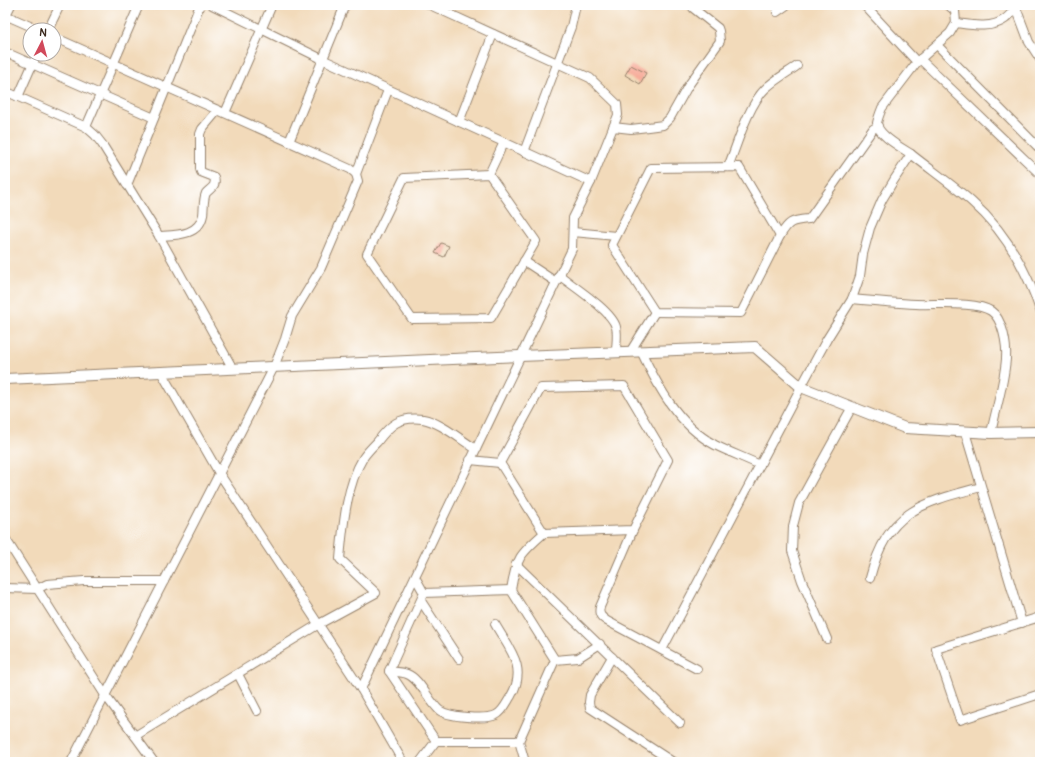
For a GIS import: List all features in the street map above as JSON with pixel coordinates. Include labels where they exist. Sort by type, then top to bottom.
[{"type":"street","points":[[11,5],[6,15],[22,22]]},
{"type":"street","points":[[52,22],[60,5]]},
{"type":"street","points":[[86,128],[139,5]]},
{"type":"street","points":[[127,184],[200,5]]},
{"type":"street","points":[[212,5],[388,90],[591,182]]},
{"type":"street","points":[[158,236],[184,234],[192,231],[200,223],[206,193],[213,187],[216,181],[214,177],[202,172],[200,169],[200,134],[202,129],[221,112],[262,29],[272,5]]},
{"type":"street","points":[[289,142],[345,5]]},
{"type":"street","points":[[361,689],[572,249],[573,218],[591,182],[618,115],[617,104],[590,78],[430,5]]},
{"type":"street","points":[[524,152],[558,64],[571,27],[576,5]]},
{"type":"street","points":[[777,12],[788,5]]},
{"type":"street","points":[[864,5],[919,60],[1040,174]]},
{"type":"street","points":[[948,5],[955,11],[956,23],[950,33],[919,60],[882,108],[878,126],[880,133],[911,154],[972,202],[998,229],[1017,256],[1032,286],[1040,310]]},
{"type":"street","points":[[956,23],[988,25],[999,23],[1006,19],[1016,6]]},
{"type":"street","points":[[1016,6],[1029,42],[1040,59]]},
{"type":"street","points":[[613,126],[631,129],[663,125],[670,118],[688,86],[720,41],[720,31],[718,28],[693,8]]},
{"type":"street","points":[[459,122],[493,34]]},
{"type":"street","points":[[62,41],[350,169],[356,174],[358,181],[321,268],[292,316],[274,367],[71,762]]},
{"type":"street","points":[[937,45],[1040,149]]},
{"type":"street","points":[[5,52],[154,118]]},
{"type":"street","points":[[18,96],[32,64]]},
{"type":"street","points":[[728,167],[746,122],[764,90],[797,66]]},
{"type":"street","points":[[356,174],[388,90]]},
{"type":"street","points":[[5,91],[86,128],[95,135],[127,184],[158,236],[233,369]]},
{"type":"street","points":[[655,312],[741,313],[787,225],[795,220],[809,219],[873,128],[878,126]]},
{"type":"street","points":[[489,174],[504,142]]},
{"type":"street","points":[[662,650],[801,386],[827,339],[852,299],[860,276],[863,254],[870,228],[882,200],[911,154]]},
{"type":"street","points":[[655,312],[612,245],[651,168],[739,167],[780,236]]},
{"type":"street","points":[[489,174],[536,241],[491,318],[412,319],[368,254],[404,178],[489,174]]},
{"type":"street","points":[[572,232],[616,236]]},
{"type":"street","points":[[524,261],[557,279],[599,306],[611,317],[616,326],[616,352]]},
{"type":"street","points":[[852,299],[914,304],[976,306],[990,311],[996,316],[1004,337],[1006,357],[991,433]]},
{"type":"street","points":[[630,352],[655,312]]},
{"type":"street","points":[[5,379],[755,347],[801,386],[905,428],[991,433],[1040,432]]},
{"type":"street","points":[[641,351],[656,383],[674,409],[692,430],[714,444],[760,465]]},
{"type":"street","points":[[161,372],[219,473],[361,689],[403,762]]},
{"type":"street","points":[[500,463],[542,388],[624,386],[668,460],[633,530],[599,611],[600,616],[697,669]]},
{"type":"street","points":[[827,639],[802,581],[792,551],[793,526],[799,503],[852,407]]},
{"type":"street","points":[[135,736],[319,624],[376,593],[340,559],[344,523],[352,485],[364,458],[389,426],[400,420],[424,420],[438,425],[476,449]]},
{"type":"street","points":[[965,432],[1022,623]]},
{"type":"street","points":[[470,460],[500,463]]},
{"type":"street","points":[[500,463],[544,533]]},
{"type":"street","points":[[870,578],[875,559],[887,536],[903,518],[920,506],[938,499],[981,487]]},
{"type":"street","points":[[555,660],[511,590],[516,564],[520,555],[544,533],[633,530]]},
{"type":"street","points":[[5,538],[105,694],[154,762]]},
{"type":"street","points":[[516,564],[600,644],[680,724]]},
{"type":"street","points":[[414,577],[423,597],[459,659]]},
{"type":"street","points":[[5,588],[37,588],[47,584],[84,581],[164,581]]},
{"type":"street","points":[[423,597],[511,590]]},
{"type":"street","points":[[389,671],[423,597]]},
{"type":"street","points":[[1040,617],[936,649],[960,720],[1040,694]]},
{"type":"street","points":[[389,671],[406,673],[413,677],[440,711],[468,717],[486,718],[497,715],[514,689],[518,674],[514,658],[495,624]]},
{"type":"street","points":[[555,660],[578,658],[600,644]]},
{"type":"street","points":[[612,656],[590,695],[590,708],[673,762]]},
{"type":"street","points":[[525,762],[519,741],[555,660]]},
{"type":"street","points":[[389,671],[436,741]]},
{"type":"street","points":[[238,674],[257,710]]},
{"type":"street","points":[[436,741],[519,741]]},
{"type":"street","points":[[420,762],[436,741]]},
{"type":"building","points":[[631,65],[646,73],[640,84],[625,75]]},
{"type":"building","points":[[441,243],[449,246],[444,257],[435,253]]}]
